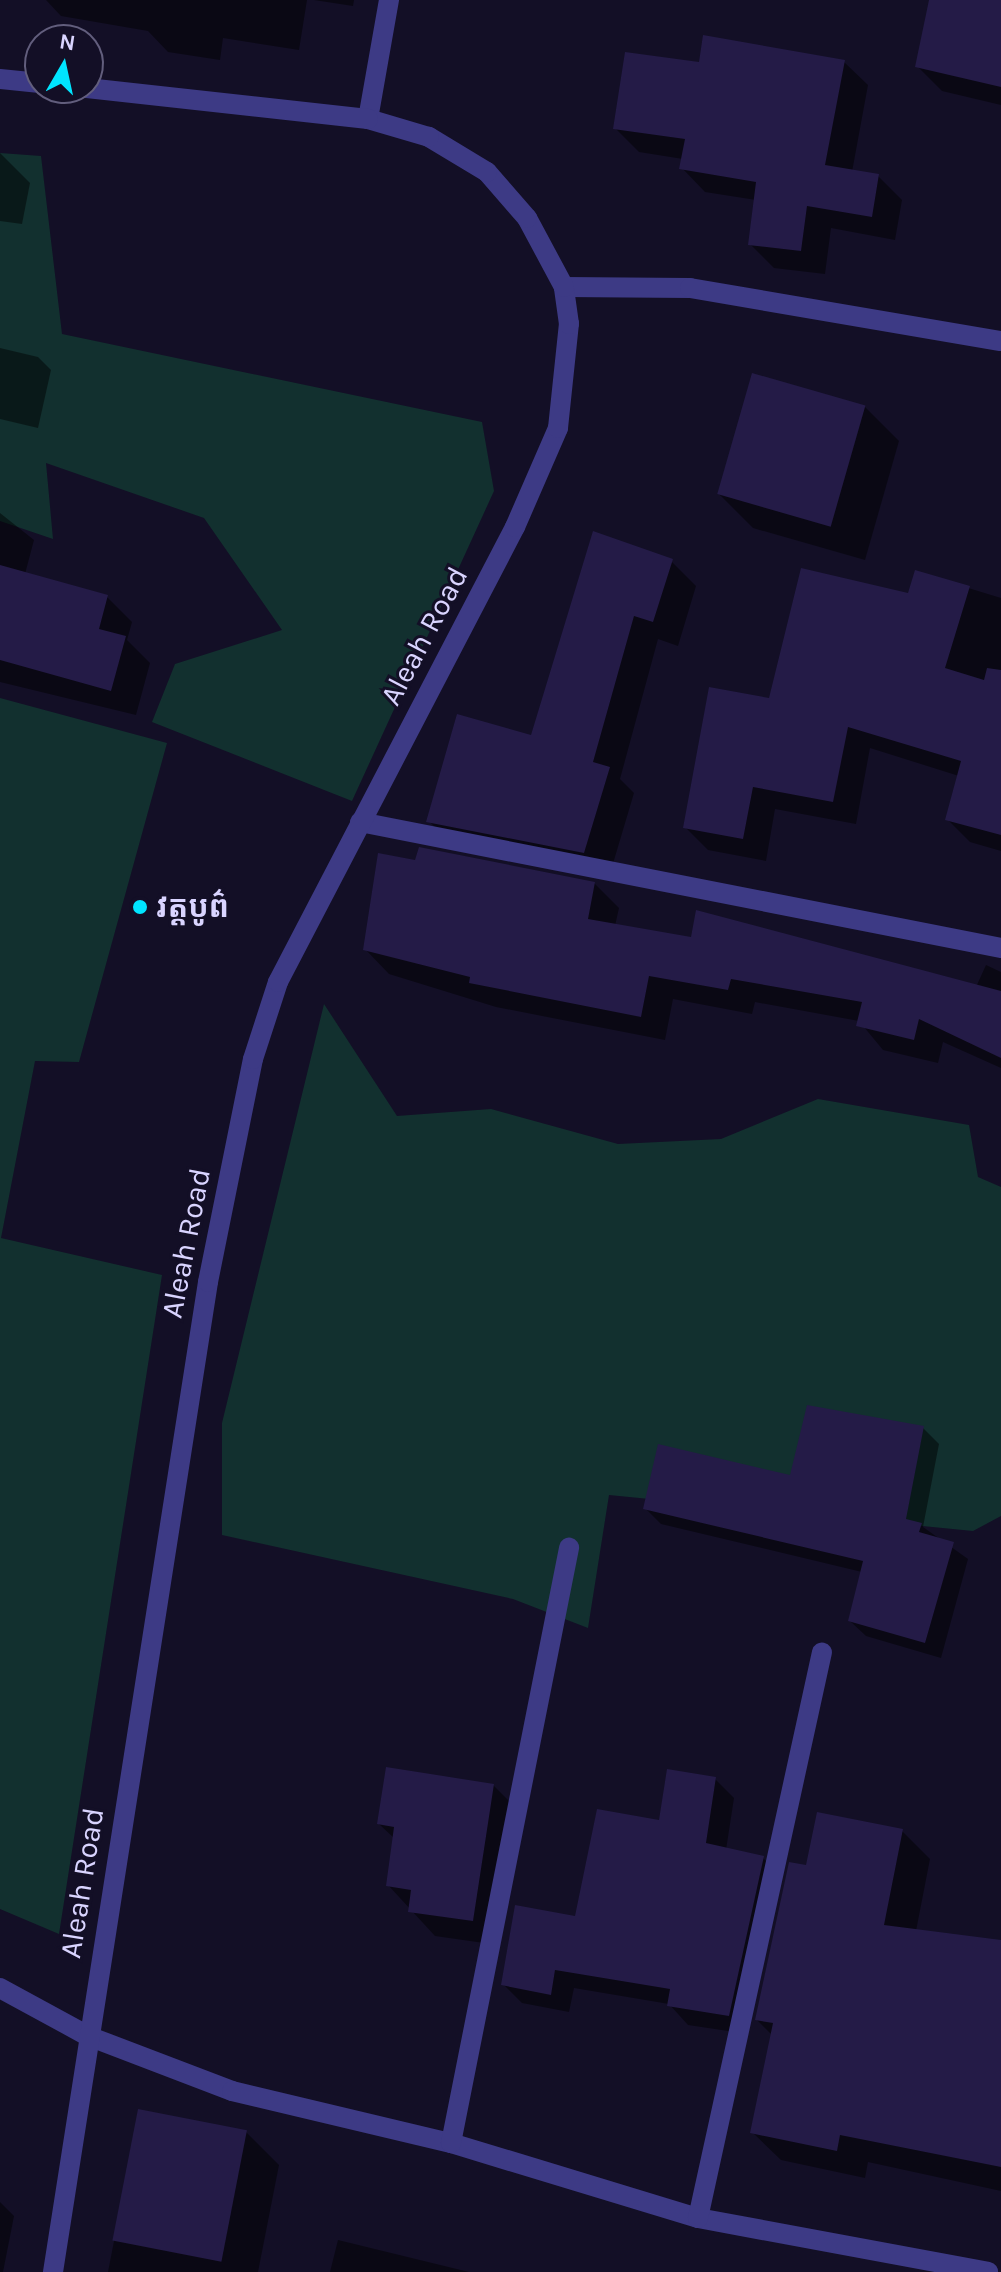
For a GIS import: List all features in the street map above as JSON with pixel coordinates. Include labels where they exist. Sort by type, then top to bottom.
[{"type":"street","points":[[368,119],[389,0]]},
{"type":"street","points":[[0,79],[24,81]]},
{"type":"street","points":[[104,90],[368,119],[429,137],[487,172],[527,218],[564,287],[690,288],[1001,341]]},
{"type":"street","name":"Aleah Road","points":[[53,2272],[208,1282],[253,1059],[278,982],[515,527],[558,428],[569,324],[564,287]]},
{"type":"street","points":[[360,822],[1001,948]]},
{"type":"street","points":[[451,2143],[569,1548]]},
{"type":"street","points":[[698,2218],[822,1652]]},
{"type":"street","points":[[0,1988],[88,2036],[232,2091],[451,2143],[698,2218],[988,2272]]},
{"type":"green space","points":[[0,153],[41,156],[62,334],[482,422],[494,491],[352,801],[152,722],[175,664],[282,630],[204,518],[46,463],[53,539],[0,521]]},
{"type":"green space","points":[[0,698],[167,743],[79,1062],[35,1061],[1,1238],[162,1275],[59,1934],[0,1909]]},
{"type":"green space","points":[[324,1004],[397,1116],[491,1109],[618,1144],[721,1139],[818,1099],[969,1125],[978,1177],[1001,1187],[1001,1516],[973,1531],[609,1495],[588,1628],[513,1599],[222,1535],[222,1423]]},
{"type":"building","points":[[929,0],[1001,0],[1001,87],[915,67]]},
{"type":"building","points":[[703,35],[845,60],[825,165],[879,174],[872,217],[807,206],[801,251],[748,245],[756,182],[679,169],[685,139],[613,129],[625,52],[699,62]]},
{"type":"building","points":[[752,373],[865,406],[831,527],[717,494]]},
{"type":"building","points":[[593,531],[673,559],[653,622],[634,616],[593,762],[610,767],[584,853],[426,822],[457,714],[531,735]]},
{"type":"building","points":[[0,565],[108,595],[99,629],[126,636],[111,691],[0,660]]},
{"type":"building","points":[[801,568],[908,593],[915,570],[970,586],[945,668],[984,680],[987,668],[1001,670],[1001,835],[945,820],[961,761],[848,727],[833,802],[753,787],[743,839],[683,828],[709,687],[769,698]]},
{"type":"building","points":[[419,847],[595,882],[588,919],[691,937],[696,910],[1001,991],[1001,1058],[919,1019],[914,1040],[856,1026],[862,1002],[731,979],[728,990],[649,976],[641,1017],[469,983],[470,977],[363,950],[378,853],[415,860]]},
{"type":"building","points":[[807,1405],[924,1426],[906,1519],[922,1523],[919,1532],[954,1542],[925,1643],[848,1621],[863,1561],[643,1509],[658,1444],[790,1475]]},
{"type":"building","points":[[386,1767],[494,1784],[473,1921],[408,1912],[411,1890],[386,1886],[394,1827],[377,1824]]},
{"type":"building","points":[[667,1769],[716,1777],[706,1843],[764,1856],[729,2016],[667,2006],[670,1989],[555,1970],[551,1995],[501,1985],[515,1905],[575,1916],[597,1809],[659,1820]]},
{"type":"building","points":[[817,1812],[903,1829],[884,1925],[1001,1940],[1001,2167],[840,2135],[837,2151],[750,2133],[773,2023],[755,2020],[789,1862],[806,1865]]},
{"type":"building","points":[[138,2109],[247,2130],[221,2262],[112,2241]]},
{"type":"place","name":"វត្តបូព៌","points":[[140,907]]}]
